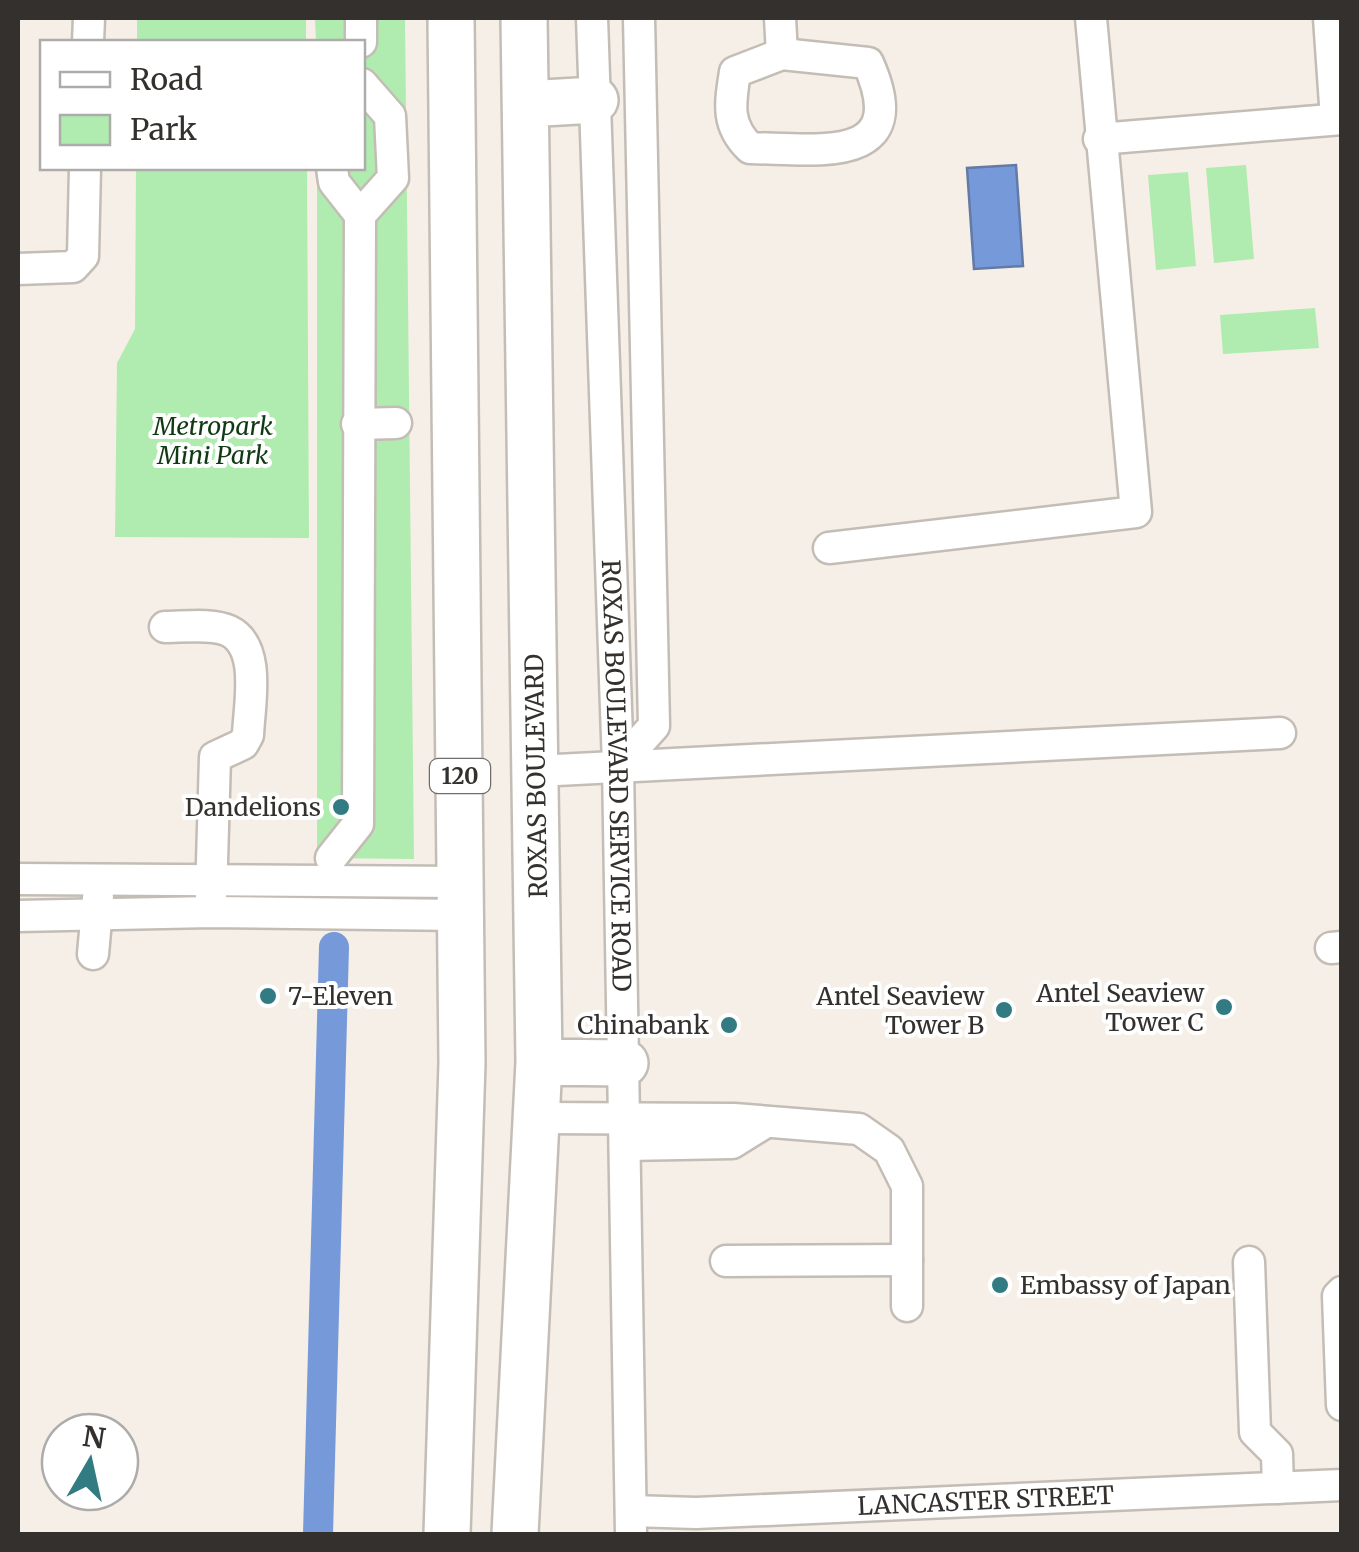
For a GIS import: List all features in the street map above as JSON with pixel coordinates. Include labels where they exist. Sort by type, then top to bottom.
[{"type":"highway","name":"120","points":[[447,1534],[462,1063],[451,18]]},
{"type":"highway","name":"ROXAS BOULEVARD","points":[[515,1534],[539,1062],[524,18]]},
{"type":"highway","points":[[526,104],[595,100]]},
{"type":"highway","points":[[539,1062],[625,1063]]},
{"type":"street","name":"ROXAS BOULEVARD SERVICE ROAD","points":[[592,18],[618,766],[631,1523]]},
{"type":"street","points":[[618,766],[654,726],[640,18]]},
{"type":"street","points":[[780,18],[782,54]]},
{"type":"street","points":[[829,548],[1136,512],[1099,139],[1091,18]]},
{"type":"street","points":[[1099,139],[1339,119],[1328,18]]},
{"type":"street","points":[[782,54],[868,63],[880,104],[878,126],[865,142],[838,150],[750,148],[734,132],[730,109],[735,72],[782,54]]},
{"type":"street","points":[[360,215],[393,178],[390,116],[365,87]]},
{"type":"street","points":[[18,269],[73,267],[83,256],[85,170]]},
{"type":"street","points":[[331,858],[358,824],[360,215],[334,182],[332,170]]},
{"type":"street","points":[[357,424],[396,424]]},
{"type":"street","points":[[165,627],[226,629],[239,638],[251,666],[248,735],[243,744],[216,758],[211,912]]},
{"type":"street","points":[[537,771],[1280,733]]},
{"type":"street","points":[[18,879],[282,881],[461,899]]},
{"type":"street","points":[[93,954],[99,880]]},
{"type":"street","points":[[282,881],[282,916]]},
{"type":"street","points":[[18,916],[211,912],[282,916],[461,899]]},
{"type":"street","points":[[538,1118],[732,1143],[766,1122],[859,1129],[889,1150],[906,1186],[907,1306]]},
{"type":"street","points":[[726,1261],[906,1260]]},
{"type":"street","points":[[1249,1262],[1255,1432],[1277,1454],[1278,1488]]},
{"type":"street","points":[[1342,1292],[1338,1296],[1342,1404]]},
{"type":"street","name":"LANCASTER STREET","points":[[631,1523],[696,1512],[1342,1485]]},
{"type":"green space","points":[[137,18],[306,18],[306,40],[137,40]]},
{"type":"green space","points":[[315,18],[405,18],[414,859],[317,858],[317,170],[365,170],[365,40],[316,40]]},
{"type":"green space","points":[[1246,165],[1254,259],[1214,263],[1206,168]]},
{"type":"green space","name":"Metropark Mini Park","points":[[136,170],[307,170],[309,538],[115,537],[117,363],[135,329]]},
{"type":"green space","points":[[1188,172],[1196,266],[1156,270],[1148,175]]},
{"type":"green space","points":[[1315,308],[1319,348],[1223,354],[1220,315]]},
{"type":"water","points":[[1016,165],[1023,266],[974,269],[967,168]]},
{"type":"waterway","points":[[318,1534],[334,947]]},
{"type":"place","name":"Dandelions","points":[[341,807]]},
{"type":"place","name":"7-Eleven","points":[[268,996]]},
{"type":"place","name":"Antel Seaview Tower C","points":[[1224,1007]]},
{"type":"place","name":"Antel Seaview Tower B","points":[[1004,1010]]},
{"type":"place","name":"Chinabank","points":[[729,1025]]},
{"type":"place","name":"Embassy of Japan","points":[[1000,1285]]}]
